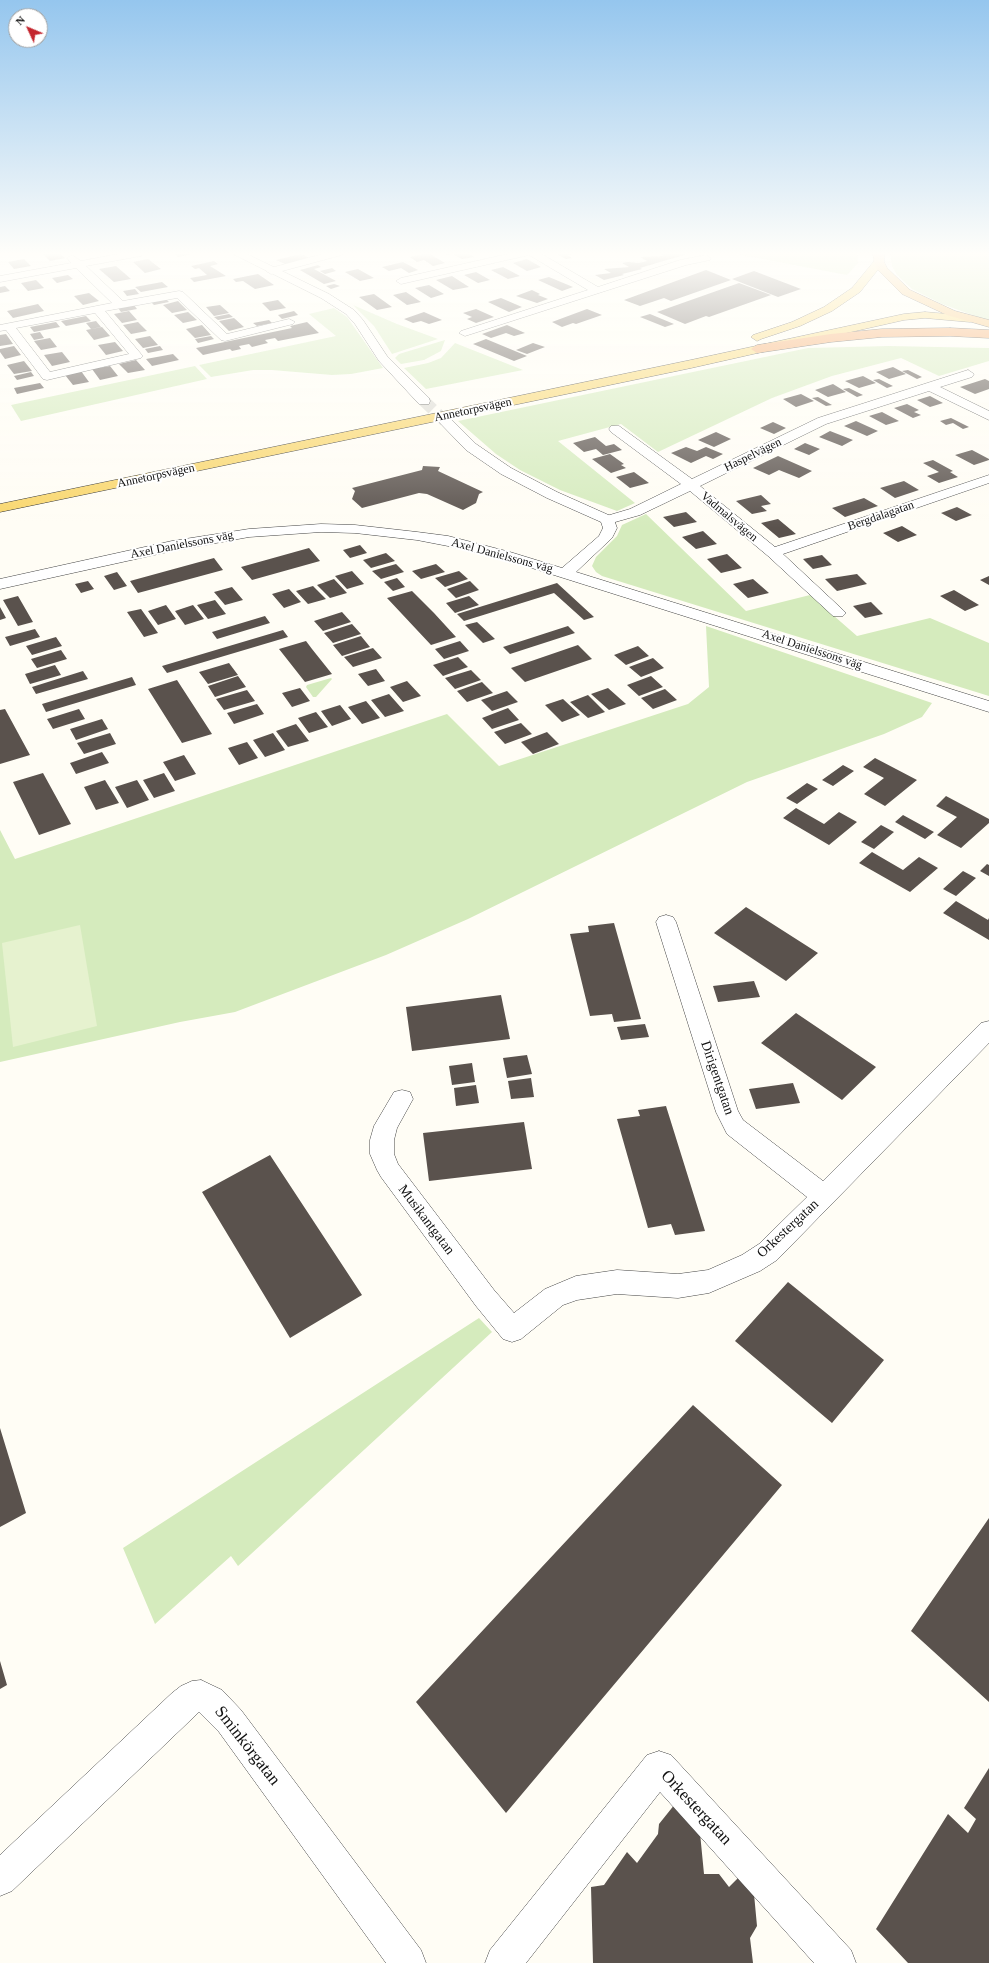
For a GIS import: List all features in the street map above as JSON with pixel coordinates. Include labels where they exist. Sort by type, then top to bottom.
[{"type":"highway","points":[[757,349],[787,345]]},
{"type":"main road","points":[[552,380],[719,345]]},
{"type":"main road","name":"Annetorpsvägen","points":[[0,509],[777,345]]},
{"type":"main road","name":"Annetorpsvägen","points":[[410,408],[429,402]]},
{"type":"street","points":[[19,345],[47,376],[136,356],[127,345]]},
{"type":"street","points":[[374,345],[383,358],[429,402]]},
{"type":"street","name":"Haspelvägen","points":[[608,520],[635,512],[822,421],[968,374]]},
{"type":"street","points":[[931,387],[989,416]]},
{"type":"street","points":[[445,422],[471,448],[506,471],[552,495],[608,520],[610,528],[605,538],[566,574]]},
{"type":"street","name":"Vadmalsvägen","points":[[615,429],[691,485],[773,554],[838,613]]},
{"type":"street","name":"Bergdalagatan","points":[[773,554],[989,479]]},
{"type":"street","name":"Axel Danielssons väg","points":[[0,584],[213,538],[285,529],[321,528],[378,532],[448,541],[505,555],[989,707]]},
{"type":"street","name":"Dirigentgatan","points":[[666,922],[727,1112],[735,1127],[824,1196]]},
{"type":"street","name":"Orkestergatan","points":[[512,1330],[554,1297],[576,1288],[617,1282],[678,1286],[709,1281],[751,1263],[768,1252],[989,1029]]},
{"type":"street","name":"Musikantgatan","points":[[402,1099],[386,1126],[382,1140],[382,1154],[388,1170],[485,1298],[512,1330]]},
{"type":"street","name":"Sminkörgatan","points":[[0,1879],[183,1704],[192,1697],[201,1696],[211,1701],[230,1721],[408,1963]]},
{"type":"street","name":"Orkestergatan","points":[[502,1963],[659,1767],[838,1963]]},
{"type":"green space","points":[[295,345],[366,345],[383,368],[351,374],[332,375],[272,370],[253,370],[211,377],[199,365]]},
{"type":"green space","points":[[386,345],[421,345],[392,354]]},
{"type":"green space","points":[[430,345],[443,345],[441,351],[424,360],[401,364],[395,358],[399,354]]},
{"type":"green space","points":[[454,345],[459,345],[523,370],[426,389],[404,368],[428,363],[441,358]]},
{"type":"green space","points":[[889,346],[989,348],[989,361],[939,376],[901,358],[832,376],[772,398],[658,452],[621,424],[558,441],[635,503],[617,511],[560,490],[520,470],[496,454],[458,421],[808,348]]},
{"type":"green space","points":[[195,366],[207,379],[21,421],[11,405]]},
{"type":"green space","points":[[646,514],[746,611],[810,595],[857,636],[930,618],[989,643],[989,696],[602,576],[596,572],[592,566],[596,557],[617,536],[622,525]]},
{"type":"green space","points":[[706,626],[932,703],[922,717],[884,734],[747,782],[468,919],[386,955],[235,1012],[180,1022],[0,1062],[0,830],[15,859],[447,714],[499,766],[688,704],[709,687]]},
{"type":"green space","points":[[331,678],[332,679],[316,697],[313,697],[306,687],[307,685]]},
{"type":"green space","points":[[80,925],[97,1026],[13,1047],[2,943]]},
{"type":"green space","points":[[479,1318],[492,1332],[238,1566],[231,1556],[155,1624],[123,1548]]},
{"type":"building","points":[[37,345],[55,345],[57,347],[41,350]]},
{"type":"building","points":[[98,345],[117,345],[123,351],[106,355]]},
{"type":"building","points":[[140,345],[158,345],[143,348]]},
{"type":"building","points":[[212,345],[246,345],[239,346],[241,349],[232,351],[230,349],[203,355],[196,348]]},
{"type":"building","points":[[250,345],[262,345],[252,347]]},
{"type":"building","points":[[474,345],[500,345],[527,356],[514,361]]},
{"type":"building","points":[[529,345],[538,345],[545,347],[527,354],[516,350]]},
{"type":"building","points":[[14,346],[21,355],[5,359],[0,352],[0,349]]},
{"type":"building","points":[[160,346],[163,350],[148,353],[145,349]]},
{"type":"building","points":[[62,352],[70,362],[52,366],[44,355]]},
{"type":"building","points":[[173,354],[179,360],[152,366],[146,359]]},
{"type":"building","points":[[136,360],[145,370],[128,373],[119,364]]},
{"type":"building","points":[[24,361],[32,371],[14,374],[7,365]]},
{"type":"building","points":[[110,366],[118,376],[100,380],[92,369]]},
{"type":"building","points":[[893,367],[906,374],[889,379],[876,372]]},
{"type":"building","points":[[908,370],[922,377],[917,379],[902,371]]},
{"type":"building","points":[[81,371],[89,382],[73,385],[65,375]]},
{"type":"building","points":[[31,372],[34,376],[17,380],[14,376]]},
{"type":"building","points":[[863,376],[876,383],[859,388],[845,381]]},
{"type":"building","points":[[879,379],[893,386],[887,388],[873,380]]},
{"type":"building","points":[[985,379],[989,381],[989,389],[975,394],[960,387]]},
{"type":"building","points":[[40,383],[44,388],[17,394],[14,388]]},
{"type":"building","points":[[833,384],[846,392],[828,397],[815,390]]},
{"type":"building","points":[[849,388],[863,395],[857,397],[843,389]]},
{"type":"building","points":[[801,394],[814,401],[796,407],[783,399]]},
{"type":"building","points":[[930,396],[943,403],[930,407],[917,400]]},
{"type":"building","points":[[818,397],[832,405],[826,406],[812,398]]},
{"type":"building","points":[[907,404],[919,410],[914,412],[921,415],[913,418],[894,408]]},
{"type":"building","points":[[882,412],[899,421],[886,425],[869,416]]},
{"type":"building","points":[[951,418],[969,427],[963,429],[953,423],[946,425],[940,421]]},
{"type":"building","points":[[856,421],[878,431],[867,436],[844,426]]},
{"type":"building","points":[[773,422],[786,428],[774,434],[760,428]]},
{"type":"building","points":[[830,431],[853,440],[842,446],[819,437]]},
{"type":"building","points":[[716,432],[731,439],[714,447],[698,440]]},
{"type":"building","points":[[595,437],[606,446],[614,444],[622,450],[603,455],[596,449],[584,452],[573,443]]},
{"type":"building","points":[[805,443],[820,449],[809,455],[794,449]]},
{"type":"building","points":[[686,447],[697,451],[706,447],[723,454],[713,459],[706,456],[691,463],[671,453]]},
{"type":"building","points":[[972,450],[989,460],[974,465],[955,455]]},
{"type":"building","points":[[610,454],[624,464],[621,465],[626,468],[611,473],[592,459]]},
{"type":"building","points":[[778,456],[812,471],[799,478],[779,470],[769,475],[753,468]]},
{"type":"building","points":[[933,460],[953,471],[950,472],[958,477],[939,483],[927,476],[939,472],[923,463]]},
{"type":"building","points":[[423,466],[440,467],[438,471],[483,492],[479,494],[476,503],[463,510],[427,494],[419,493],[362,508],[352,499],[355,491],[352,488],[422,470]]},
{"type":"building","points":[[634,472],[649,483],[630,488],[616,477]]},
{"type":"building","points":[[904,481],[919,490],[895,498],[880,488]]},
{"type":"building","points":[[761,495],[771,504],[761,506],[767,511],[752,514],[736,501]]},
{"type":"building","points":[[864,498],[878,506],[845,517],[832,508]]},
{"type":"building","points":[[957,507],[972,515],[956,521],[941,513]]},
{"type":"building","points":[[686,512],[697,522],[674,527],[663,517]]},
{"type":"building","points":[[778,519],[796,534],[779,538],[761,523]]},
{"type":"building","points":[[902,526],[917,535],[898,542],[883,533]]},
{"type":"building","points":[[703,531],[717,544],[696,549],[682,537]]},
{"type":"building","points":[[360,545],[367,553],[350,558],[343,550]]},
{"type":"building","points":[[309,548],[320,561],[252,580],[241,567]]},
{"type":"building","points":[[386,553],[395,561],[371,568],[363,560]]},
{"type":"building","points":[[727,554],[742,568],[721,573],[707,559]]},
{"type":"building","points":[[822,555],[832,565],[813,569],[803,559]]},
{"type":"building","points":[[214,558],[223,570],[138,593],[130,581]]},
{"type":"building","points":[[396,564],[404,572],[381,579],[372,571]]},
{"type":"building","points":[[436,564],[445,572],[421,579],[412,571]]},
{"type":"building","points":[[352,571],[364,584],[347,589],[335,576]]},
{"type":"building","points":[[459,571],[468,579],[445,587],[435,578]]},
{"type":"building","points":[[117,572],[127,586],[114,590],[104,576]]},
{"type":"building","points":[[857,574],[867,584],[837,591],[825,579]]},
{"type":"building","points":[[989,576],[989,585],[980,580]]},
{"type":"building","points":[[397,578],[405,587],[393,591],[384,582]]},
{"type":"building","points":[[334,579],[347,593],[330,598],[317,585]]},
{"type":"building","points":[[753,579],[769,593],[748,598],[733,584]]},
{"type":"building","points":[[88,581],[94,589],[81,593],[75,584]]},
{"type":"building","points":[[470,581],[479,590],[456,598],[447,589]]},
{"type":"building","points":[[557,583],[594,617],[584,620],[554,593],[464,621],[457,614]]},
{"type":"building","points":[[313,586],[326,599],[308,604],[296,591]]},
{"type":"building","points":[[232,587],[243,600],[225,605],[214,592]]},
{"type":"building","points":[[289,589],[301,602],[284,608],[272,594]]},
{"type":"building","points":[[954,590],[979,605],[965,611],[940,596]]},
{"type":"building","points":[[412,591],[456,637],[431,645],[387,598]]},
{"type":"building","points":[[18,596],[33,622],[18,626],[3,600]]},
{"type":"building","points":[[469,596],[479,605],[455,613],[446,603]]},
{"type":"building","points":[[215,600],[226,614],[208,619],[197,605]]},
{"type":"building","points":[[871,602],[883,614],[865,618],[853,606]]},
{"type":"building","points":[[166,605],[176,619],[158,625],[148,611]]},
{"type":"building","points":[[193,605],[204,619],[185,625],[175,611]]},
{"type":"building","points":[[0,607],[6,618],[0,620]]},
{"type":"building","points":[[141,609],[158,633],[144,637],[127,612]]},
{"type":"building","points":[[342,612],[351,622],[323,631],[314,621]]},
{"type":"building","points":[[265,616],[270,623],[217,639],[212,632]]},
{"type":"building","points":[[477,622],[495,639],[483,643],[465,625]]},
{"type":"building","points":[[352,624],[361,634],[333,643],[324,633]]},
{"type":"building","points":[[568,626],[575,633],[510,654],[503,647]]},
{"type":"building","points":[[35,629],[40,637],[10,646],[5,637]]},
{"type":"building","points":[[283,630],[288,637],[167,673],[162,666]]},
{"type":"building","points":[[361,636],[370,647],[342,656],[333,645]]},
{"type":"building","points":[[56,637],[62,646],[32,655],[26,646]]},
{"type":"building","points":[[306,641],[332,674],[305,682],[279,649]]},
{"type":"building","points":[[460,641],[469,651],[444,659],[435,649]]},
{"type":"building","points":[[578,645],[592,659],[525,682],[511,668]]},
{"type":"building","points":[[638,646],[649,656],[626,665],[614,655]]},
{"type":"building","points":[[373,648],[382,658],[353,667],[344,657]]},
{"type":"building","points":[[61,650],[67,659],[37,668],[31,659]]},
{"type":"building","points":[[458,657],[468,667],[443,676],[433,665]]},
{"type":"building","points":[[653,658],[664,668],[641,677],[629,667]]},
{"type":"building","points":[[229,663],[238,675],[208,684],[199,672]]},
{"type":"building","points":[[55,665],[61,675],[30,684],[25,674]]},
{"type":"building","points":[[376,669],[385,681],[368,686],[358,674]]},
{"type":"building","points":[[471,670],[481,680],[455,689],[445,678]]},
{"type":"building","points":[[83,671],[88,679],[36,694],[32,687]]},
{"type":"building","points":[[238,676],[246,687],[215,697],[208,686]]},
{"type":"building","points":[[651,676],[663,687],[639,696],[627,685]]},
{"type":"building","points":[[132,677],[136,685],[46,712],[42,704]]},
{"type":"building","points":[[177,680],[212,734],[182,743],[148,689]]},
{"type":"building","points":[[407,681],[421,696],[403,702],[390,687]]},
{"type":"building","points":[[482,682],[493,693],[467,702],[457,691]]},
{"type":"building","points":[[300,688],[310,701],[292,707],[282,693]]},
{"type":"building","points":[[608,688],[626,704],[609,710],[591,694]]},
{"type":"building","points":[[665,689],[677,700],[653,709],[641,698]]},
{"type":"building","points":[[247,690],[255,701],[224,710],[216,699]]},
{"type":"building","points":[[507,691],[518,702],[492,711],[481,700]]},
{"type":"building","points":[[389,694],[404,711],[385,717],[371,700]]},
{"type":"building","points":[[588,695],[605,712],[588,718],[570,702]]},
{"type":"building","points":[[563,699],[580,715],[562,722],[545,705]]},
{"type":"building","points":[[366,701],[380,718],[362,724],[348,707]]},
{"type":"building","points":[[257,704],[264,714],[234,724],[227,713]]},
{"type":"building","points":[[340,705],[351,719],[332,726],[321,711]]},
{"type":"building","points":[[508,708],[519,720],[492,729],[482,718]]},
{"type":"building","points":[[5,709],[30,755],[0,764],[0,710]]},
{"type":"building","points":[[79,709],[85,719],[53,729],[47,719]]},
{"type":"building","points":[[316,712],[328,727],[309,733],[298,718]]},
{"type":"building","points":[[102,719],[108,729],[76,740],[70,729]]},
{"type":"building","points":[[521,723],[532,734],[505,744],[494,732]]},
{"type":"building","points":[[296,724],[309,741],[288,747],[276,731]]},
{"type":"building","points":[[547,732],[559,744],[533,754],[521,742]]},
{"type":"building","points":[[110,733],[116,744],[84,754],[77,743]]},
{"type":"building","points":[[273,733],[285,750],[265,757],[253,740]]},
{"type":"building","points":[[247,742],[258,758],[239,765],[228,748]]},
{"type":"building","points":[[102,752],[109,763],[76,774],[70,763]]},
{"type":"building","points":[[184,755],[196,774],[175,781],[163,762]]},
{"type":"building","points":[[875,758],[917,780],[885,806],[864,794],[884,778],[863,767]]},
{"type":"building","points":[[843,765],[854,771],[833,786],[822,780]]},
{"type":"building","points":[[43,773],[71,824],[39,835],[13,782]]},
{"type":"building","points":[[164,773],[175,791],[154,798],[143,780]]},
{"type":"building","points":[[105,780],[119,803],[96,810],[84,787]]},
{"type":"building","points":[[137,780],[149,800],[127,808],[115,787]]},
{"type":"building","points":[[807,783],[818,789],[797,804],[786,798]]},
{"type":"building","points":[[946,796],[989,819],[989,823],[961,848],[937,835],[957,817],[936,806]]},
{"type":"building","points":[[796,808],[824,824],[839,812],[857,822],[829,845],[783,818]]},
{"type":"building","points":[[903,815],[934,832],[925,839],[895,822]]},
{"type":"building","points":[[881,825],[894,832],[874,849],[861,842]]},
{"type":"building","points":[[872,852],[903,870],[919,857],[938,868],[910,892],[859,863]]},
{"type":"building","points":[[987,864],[989,865],[989,876],[980,871]]},
{"type":"building","points":[[963,871],[976,878],[956,896],[943,889]]},
{"type":"building","points":[[956,901],[988,920],[989,918],[989,940],[943,913]]},
{"type":"building","points":[[746,907],[818,953],[786,981],[714,933]]},
{"type":"building","points":[[614,923],[641,1019],[614,1022],[612,1014],[590,1016],[570,934],[589,932],[588,926]]},
{"type":"building","points":[[754,981],[760,997],[718,1002],[713,986]]},
{"type":"building","points":[[501,995],[510,1039],[412,1051],[406,1007]]},
{"type":"building","points":[[796,1013],[876,1067],[842,1100],[761,1043]]},
{"type":"building","points":[[645,1024],[649,1037],[621,1040],[617,1027]]},
{"type":"building","points":[[527,1055],[532,1074],[507,1078],[503,1058]]},
{"type":"building","points":[[472,1063],[475,1082],[452,1085],[449,1066]]},
{"type":"building","points":[[531,1078],[534,1097],[511,1099],[508,1081]]},
{"type":"building","points":[[793,1083],[800,1103],[756,1109],[749,1089]]},
{"type":"building","points":[[476,1085],[479,1103],[456,1106],[454,1088]]},
{"type":"building","points":[[666,1106],[705,1231],[675,1235],[671,1224],[648,1228],[617,1119],[640,1116],[638,1110]]},
{"type":"building","points":[[524,1122],[532,1169],[429,1181],[423,1133]]},
{"type":"building","points":[[270,1155],[362,1295],[290,1338],[202,1192]]},
{"type":"building","points":[[788,1282],[884,1360],[832,1423],[735,1341]]},
{"type":"building","points":[[693,1405],[782,1485],[506,1813],[416,1702]]},
{"type":"building","points":[[0,1428],[26,1513],[0,1527]]},
{"type":"building","points":[[989,1518],[989,1702],[911,1631]]},
{"type":"building","points":[[0,1661],[7,1685],[0,1689]]},
{"type":"building","points":[[989,1768],[989,1963],[908,1963],[876,1929],[948,1814],[968,1833],[976,1819],[964,1808]]},
{"type":"building","points":[[675,1804],[700,1833],[704,1874],[719,1874],[729,1887],[738,1878],[754,1894],[757,1926],[750,1938],[753,1963],[593,1963],[591,1887],[604,1885],[627,1852],[637,1863],[658,1834],[659,1824]]},
{"type":"tunnel","points":[[424,401],[445,421]]}]
